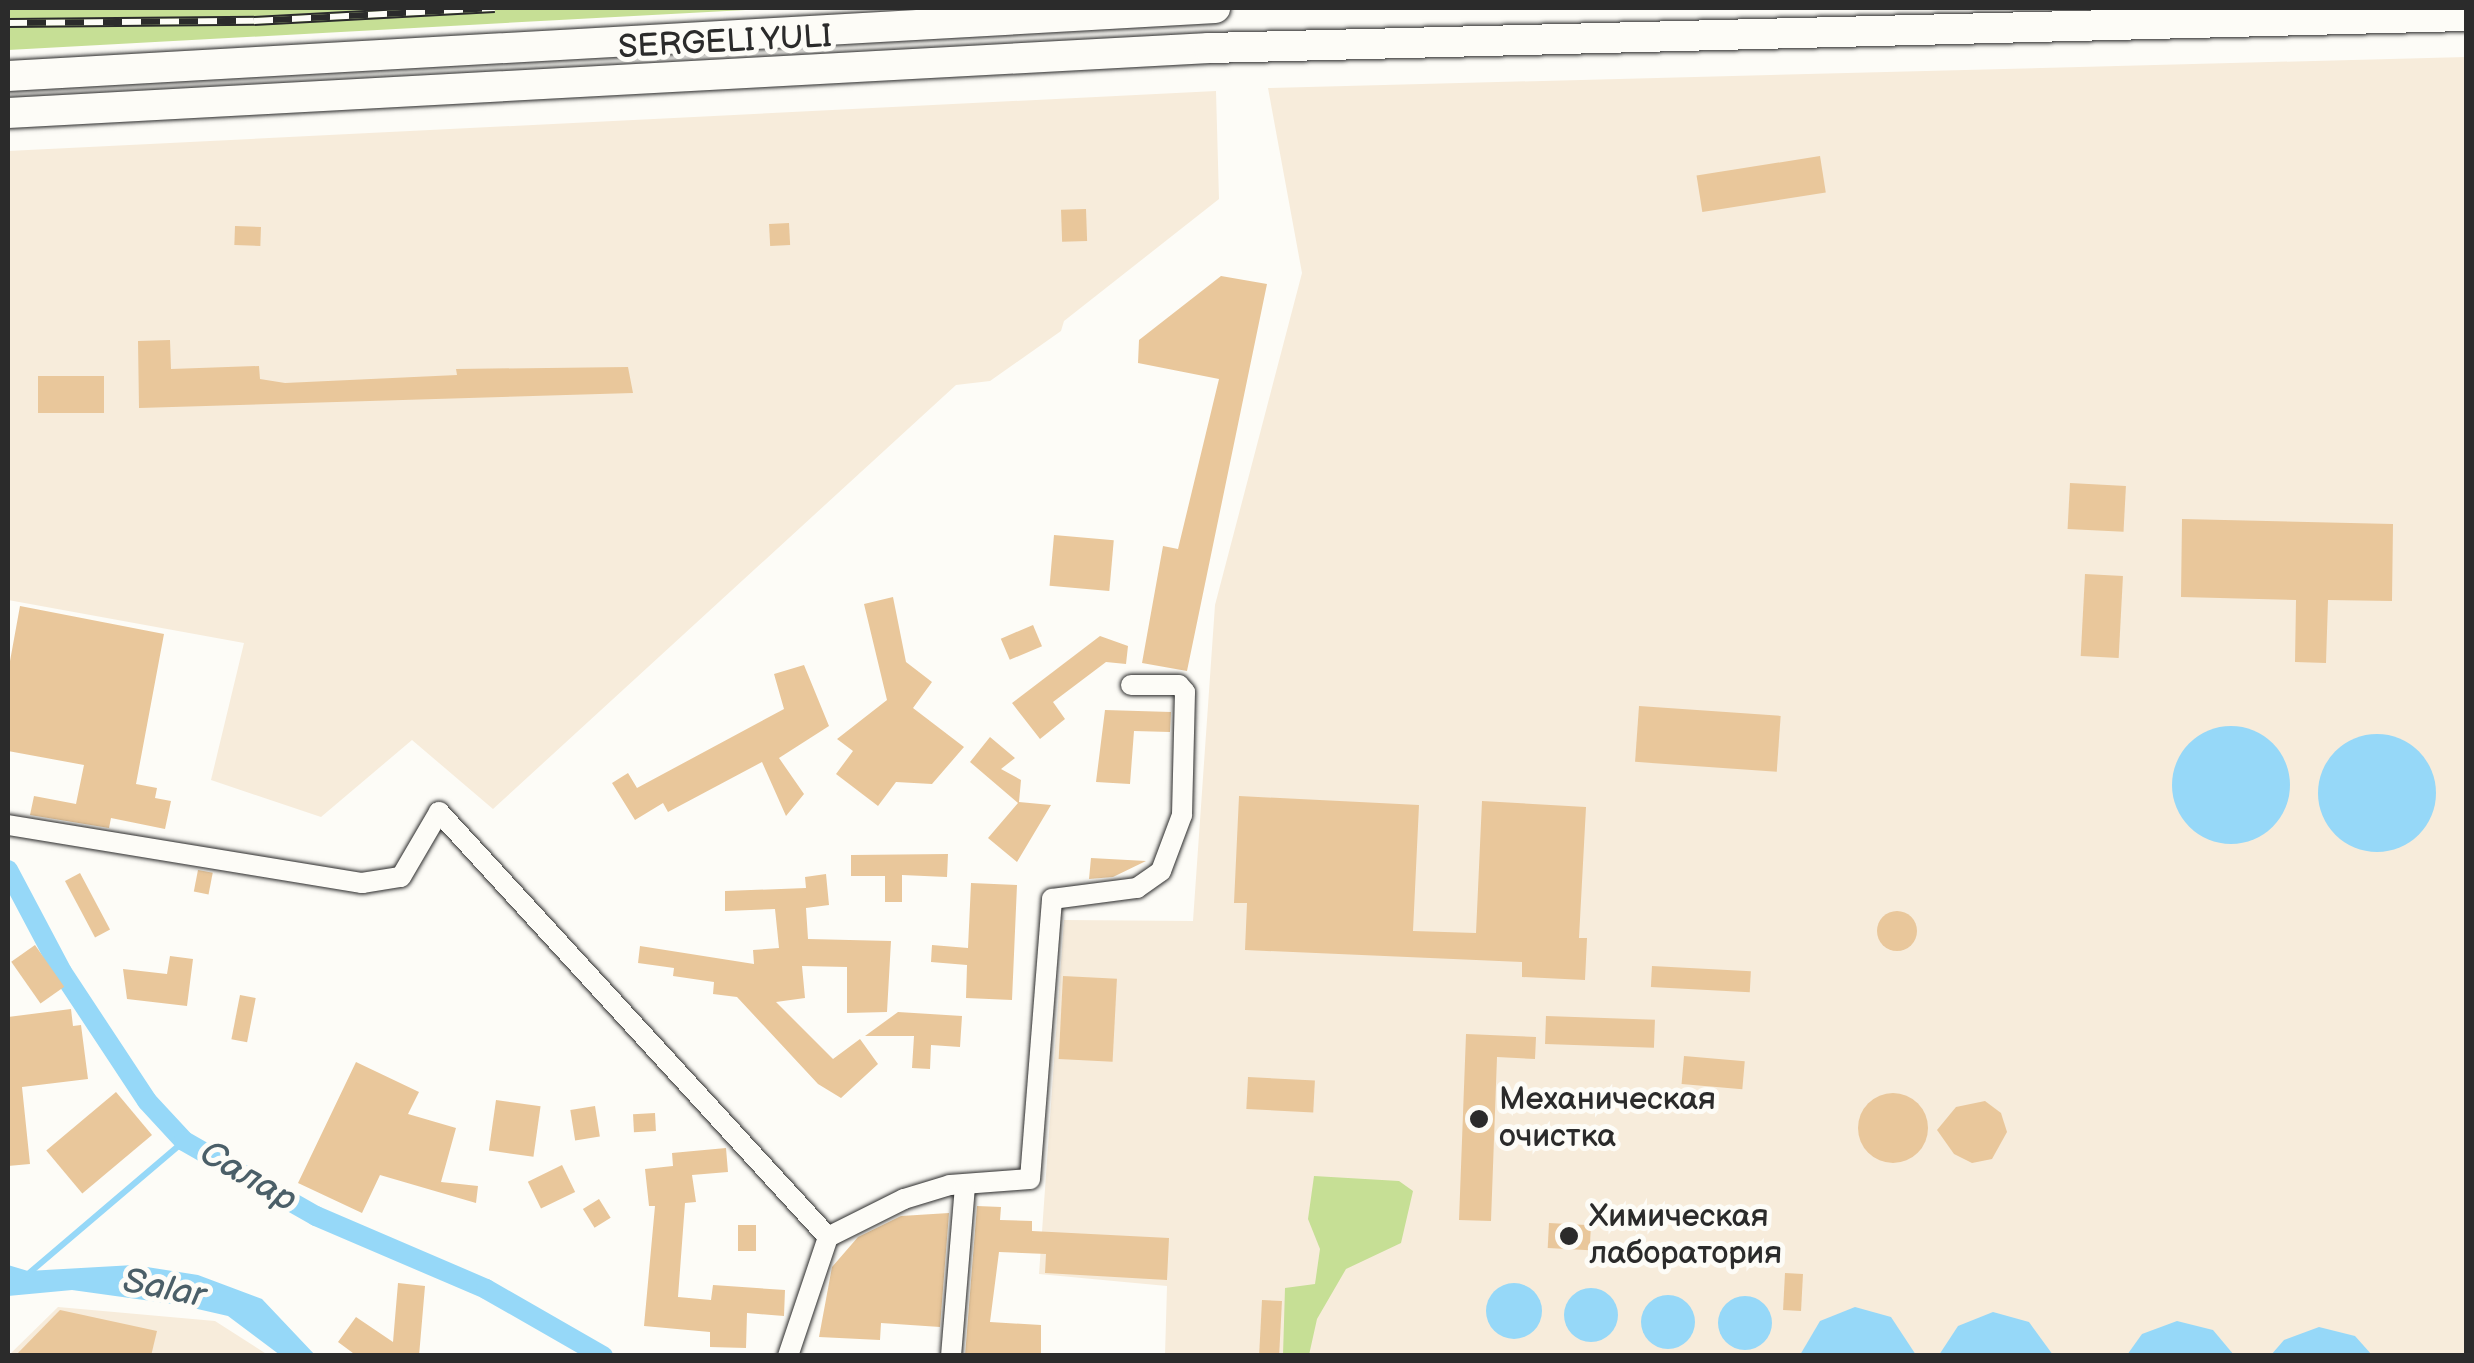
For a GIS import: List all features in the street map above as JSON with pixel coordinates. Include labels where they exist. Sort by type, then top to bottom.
[{"type":"main road","name":"SERGELI YULI","points":[[8,76],[1214,8]]},
{"type":"main road","name":"SERGELI YULI","points":[[8,113],[1210,48],[2466,16]]},
{"type":"street","points":[[788,1356],[828,1237],[904,1199],[965,1185],[1030,1178],[1053,896],[1137,888],[1161,871],[1176,843],[1189,705],[1179,685],[1131,686]]},
{"type":"street","points":[[8,826],[362,883],[401,877],[440,812],[828,1237]]},
{"type":"street","points":[[951,1356],[965,1185]]},
{"type":"shaded area","points":[[2466,57],[2466,1355],[1165,1355],[1167,1286],[1039,1274],[1064,920],[1193,921],[1215,605],[1302,273],[1268,88]]},
{"type":"shaded area","points":[[1216,91],[1219,199],[1064,321],[1061,331],[990,381],[956,385],[493,809],[412,740],[321,817],[211,780],[244,643],[8,600],[8,151]]},
{"type":"shaded area","points":[[58,1307],[215,1321],[268,1355],[8,1356]]},
{"type":"green space","points":[[8,8],[782,8],[8,50]]},
{"type":"green space","points":[[1314,1176],[1399,1181],[1413,1191],[1401,1243],[1346,1269],[1317,1319],[1309,1355],[1283,1355],[1285,1288],[1315,1284],[1320,1249],[1308,1219]]},
{"type":"water","points":[[2231,726],[2254,730],[2273,743],[2286,762],[2290,785],[2286,808],[2273,827],[2254,840],[2231,844],[2208,840],[2189,827],[2176,808],[2172,785],[2176,762],[2189,743],[2208,730]]},
{"type":"water","points":[[2377,734],[2400,738],[2419,751],[2432,770],[2436,793],[2432,816],[2419,835],[2400,848],[2377,852],[2354,848],[2335,835],[2322,816],[2318,793],[2322,770],[2335,751],[2354,738]]},
{"type":"water","name":"Salar","points":[[8,1265],[28,1271],[134,1265],[198,1275],[262,1299],[315,1355],[280,1355],[228,1316],[180,1305],[72,1290],[8,1296]]},
{"type":"water","points":[[1514,1283],[1533,1292],[1542,1311],[1533,1330],[1514,1339],[1495,1330],[1486,1311],[1495,1292]]},
{"type":"water","points":[[1591,1288],[1610,1296],[1618,1315],[1610,1334],[1591,1342],[1572,1334],[1564,1315],[1572,1296]]},
{"type":"water","points":[[1668,1295],[1687,1303],[1695,1322],[1687,1341],[1668,1349],[1649,1341],[1641,1322],[1649,1303]]},
{"type":"water","points":[[1745,1296],[1764,1304],[1772,1323],[1764,1342],[1745,1350],[1726,1342],[1718,1323],[1726,1304]]},
{"type":"water","points":[[1855,1307],[1891,1317],[1916,1355],[1800,1355],[1820,1321]]},
{"type":"water","points":[[1993,1312],[2029,1322],[2053,1355],[1939,1355],[1958,1326]]},
{"type":"water","points":[[2177,1321],[2213,1330],[2234,1355],[2127,1355],[2142,1334]]},
{"type":"water","points":[[2319,1327],[2355,1336],[2372,1355],[2271,1355],[2284,1340]]},
{"type":"building","points":[[1820,156],[1826,193],[1702,212],[1697,176]]},
{"type":"building","points":[[1086,209],[1087,241],[1062,242],[1061,210]]},
{"type":"building","points":[[789,223],[790,245],[770,246],[769,224]]},
{"type":"building","points":[[235,226],[261,227],[260,246],[234,245]]},
{"type":"building","points":[[1221,276],[1267,284],[1187,671],[1142,663],[1163,546],[1178,549],[1219,379],[1138,363],[1139,340]]},
{"type":"building","points":[[170,340],[171,369],[259,366],[260,379],[285,383],[457,375],[456,369],[628,367],[633,393],[139,408],[138,341]]},
{"type":"building","points":[[38,376],[104,376],[104,413],[38,413]]},
{"type":"building","points":[[2070,483],[2126,486],[2124,532],[2068,529]]},
{"type":"building","points":[[2182,519],[2393,524],[2392,601],[2328,600],[2326,663],[2295,662],[2296,600],[2181,597]]},
{"type":"building","points":[[1054,535],[1114,540],[1109,591],[1050,586]]},
{"type":"building","points":[[2085,574],[2123,576],[2119,658],[2081,656]]},
{"type":"building","points":[[893,597],[906,662],[932,682],[913,708],[964,747],[932,784],[896,782],[878,806],[836,774],[853,751],[837,739],[887,700],[864,604]]},
{"type":"building","points":[[20,606],[164,634],[136,784],[157,788],[155,798],[171,801],[165,829],[111,818],[109,828],[30,815],[34,796],[76,804],[84,765],[8,751],[8,672]]},
{"type":"building","points":[[1033,625],[1042,646],[1010,660],[1001,639]]},
{"type":"building","points":[[1100,636],[1128,646],[1126,664],[1106,662],[1053,702],[1065,719],[1040,739],[1012,703]]},
{"type":"building","points":[[804,665],[829,726],[779,758],[804,794],[786,816],[762,762],[668,812],[663,803],[635,820],[612,783],[628,773],[637,788],[784,709],[774,674]]},
{"type":"building","points":[[1639,706],[1781,716],[1777,772],[1635,762]]},
{"type":"building","points":[[1105,710],[1171,712],[1170,732],[1134,731],[1130,784],[1096,782]]},
{"type":"building","points":[[990,737],[1015,758],[1001,769],[1021,780],[1019,802],[1051,805],[1017,862],[988,838],[1018,803],[970,762]]},
{"type":"building","points":[[1239,796],[1419,805],[1413,931],[1476,933],[1482,801],[1586,807],[1579,938],[1587,938],[1585,980],[1522,977],[1522,962],[1245,950],[1247,903],[1234,903]]},
{"type":"building","points":[[948,854],[947,877],[902,875],[902,902],[885,902],[885,876],[851,876],[851,855]]},
{"type":"building","points":[[1091,858],[1146,861],[1113,877],[1089,879]]},
{"type":"building","points":[[198,870],[213,873],[209,894],[194,892]]},
{"type":"building","points":[[80,873],[110,930],[95,937],[65,881]]},
{"type":"building","points":[[826,874],[829,905],[806,908],[808,939],[891,941],[887,1012],[847,1013],[847,967],[802,966],[805,998],[776,1002],[833,1059],[860,1039],[878,1064],[841,1098],[818,1084],[737,997],[713,994],[714,982],[673,976],[674,968],[638,963],[640,946],[754,964],[753,950],[779,948],[775,909],[725,911],[725,891],[806,888],[805,877]]},
{"type":"building","points":[[971,883],[1017,885],[1012,1000],[966,998],[967,965],[931,962],[932,945],[968,948]]},
{"type":"building","points":[[1897,911],[1911,917],[1917,931],[1911,945],[1897,951],[1883,945],[1877,931],[1883,917]]},
{"type":"building","points":[[35,945],[64,987],[40,1003],[11,962]]},
{"type":"building","points":[[170,956],[193,959],[187,1006],[127,999],[123,969],[167,974]]},
{"type":"building","points":[[1652,966],[1751,971],[1750,992],[1651,987]]},
{"type":"building","points":[[1063,976],[1117,979],[1113,1062],[1059,1059]]},
{"type":"building","points":[[240,995],[256,998],[247,1042],[231,1039]]},
{"type":"building","points":[[71,1009],[73,1026],[81,1025],[88,1079],[22,1087],[30,1164],[8,1166],[8,1017]]},
{"type":"building","points":[[898,1012],[962,1016],[960,1047],[931,1045],[930,1069],[912,1068],[914,1036],[865,1036]]},
{"type":"building","points":[[1546,1016],[1655,1020],[1654,1048],[1545,1044]]},
{"type":"building","name":"Механическая очистка","points":[[1466,1034],[1536,1037],[1535,1059],[1497,1057],[1491,1221],[1459,1220]]},
{"type":"building","points":[[1684,1056],[1745,1061],[1742,1089],[1682,1084]]},
{"type":"building","points":[[356,1062],[419,1092],[408,1114],[456,1128],[441,1182],[478,1186],[476,1203],[380,1175],[362,1213],[298,1183]]},
{"type":"building","points":[[1248,1077],[1315,1081],[1313,1112],[1246,1109]]},
{"type":"building","points":[[116,1092],[152,1135],[82,1193],[46,1150]]},
{"type":"building","points":[[1893,1093],[1918,1103],[1928,1128],[1918,1153],[1893,1163],[1868,1153],[1858,1128],[1868,1103]]},
{"type":"building","points":[[496,1100],[541,1106],[533,1157],[489,1151]]},
{"type":"building","points":[[1985,1101],[2001,1113],[2007,1132],[1992,1159],[1972,1163],[1954,1154],[1937,1130],[1956,1107]]},
{"type":"building","points":[[595,1106],[600,1137],[575,1141],[570,1110]]},
{"type":"building","points":[[655,1113],[656,1131],[634,1132],[633,1114]]},
{"type":"building","points":[[726,1148],[728,1172],[692,1175],[696,1202],[685,1203],[678,1297],[711,1300],[713,1285],[785,1290],[784,1316],[747,1313],[746,1348],[710,1347],[710,1332],[644,1326],[655,1206],[649,1206],[645,1169],[673,1166],[672,1153]]},
{"type":"building","points":[[562,1165],[575,1192],[541,1209],[528,1182]]},
{"type":"building","points":[[599,1199],[611,1218],[595,1228],[583,1209]]},
{"type":"building","points":[[977,1206],[1001,1207],[1000,1220],[1032,1221],[1032,1231],[1169,1238],[1167,1280],[1045,1273],[1046,1254],[999,1252],[990,1322],[1041,1325],[1041,1356],[965,1356]]},
{"type":"building","points":[[949,1213],[940,1327],[881,1323],[880,1340],[819,1337],[832,1267],[858,1237],[901,1216]]},
{"type":"building","name":"Химическая лаборатория","points":[[1549,1223],[1591,1225],[1590,1250],[1548,1248]]},
{"type":"building","points":[[738,1225],[756,1225],[756,1251],[738,1251]]},
{"type":"building","points":[[1785,1273],[1803,1274],[1801,1311],[1783,1310]]},
{"type":"building","points":[[398,1283],[425,1286],[419,1356],[357,1356],[338,1342],[356,1317],[393,1342]]},
{"type":"building","points":[[1262,1300],[1282,1301],[1279,1356],[1259,1356]]},
{"type":"building","points":[[60,1310],[157,1331],[151,1356],[15,1356]]},
{"type":"waterway","name":"Салар","points":[[8,870],[62,972],[147,1101],[184,1141],[316,1216],[486,1289],[603,1356]]},
{"type":"waterway","points":[[28,1274],[184,1141]]},
{"type":"railway","points":[[8,23],[254,21],[495,8]]},
{"type":"place","name":"Механическая очистка","points":[[1479,1119]]},
{"type":"place","name":"Химическая лаборатория","points":[[1569,1236]]}]
